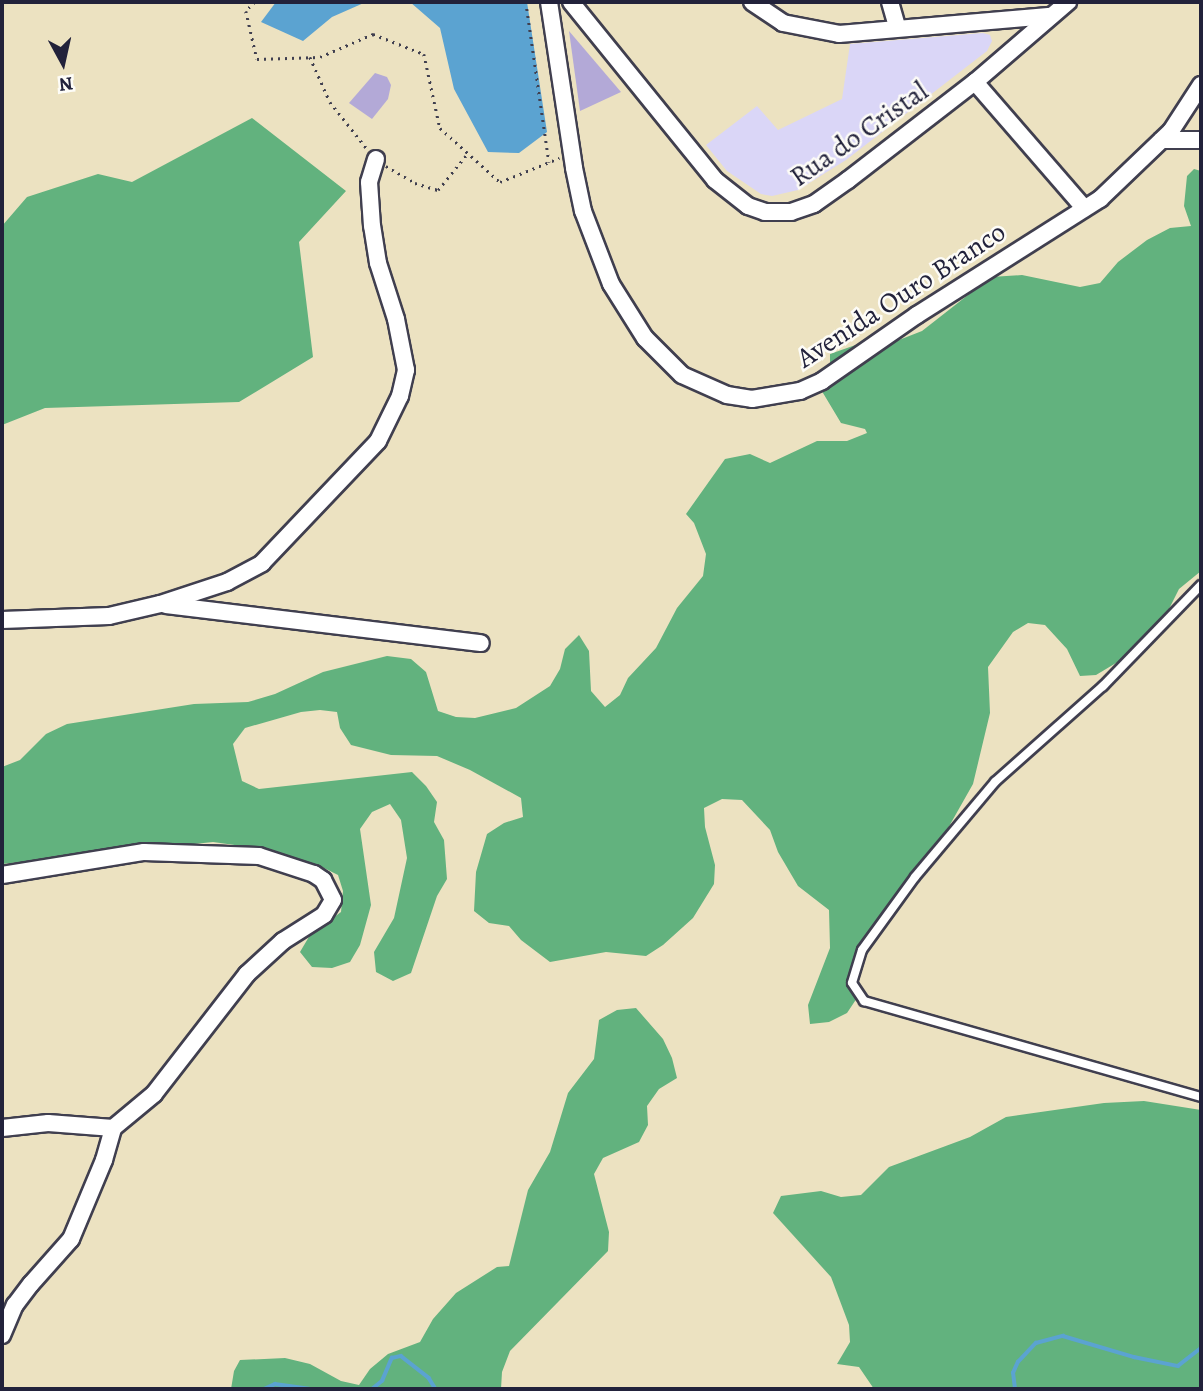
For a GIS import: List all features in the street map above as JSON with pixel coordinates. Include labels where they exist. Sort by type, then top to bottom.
[{"type":"street","name":"Avenida Ouro Branco","points":[[549,2],[574,168],[596,249],[621,303],[645,338],[682,375],[727,396],[752,399],[788,394],[822,381],[917,315],[1100,199],[1162,140],[1201,85]]},
{"type":"street","name":"Rua do Cristal","points":[[571,2],[715,180],[748,206],[765,212],[791,212],[814,204],[975,82],[1068,2]]},
{"type":"street","points":[[752,2],[783,23],[839,34],[1051,16]]},
{"type":"street","points":[[890,2],[897,27]]},
{"type":"street","points":[[975,82],[1084,208]]},
{"type":"street","points":[[1162,140],[1201,140]]},
{"type":"street","points":[[2,620],[109,616],[160,604],[227,582],[262,563],[378,440],[394,407],[406,370],[396,319],[378,263],[372,226],[369,182],[376,159]]},
{"type":"street","points":[[160,604],[481,643]]},
{"type":"street","points":[[2,875],[144,852],[259,856],[314,874],[331,893],[333,900],[324,915],[283,941],[247,974],[154,1094],[113,1128],[104,1160],[71,1239],[15,1306],[2,1335]]},
{"type":"street","points":[[2,1128],[48,1123],[113,1128]]},
{"type":"lane","points":[[1201,585],[1103,686],[995,782],[892,908],[862,950],[852,984],[864,1001],[1201,1097]]},
{"type":"path","points":[[255,2],[246,12],[257,59],[320,57],[373,34],[424,54],[440,128],[500,182],[550,162],[526,2]]},
{"type":"path","points":[[310,57],[330,102],[376,159],[415,183],[438,190],[468,153]]},
{"type":"shaded area","points":[[983,33],[990,35],[992,41],[987,51],[846,160],[798,190],[772,196],[761,194],[727,171],[706,145],[757,106],[778,130],[842,99],[850,44]]},
{"type":"green space","points":[[252,118],[346,191],[299,242],[313,357],[239,402],[45,408],[2,425],[2,226],[27,197],[98,174],[132,182]]},
{"type":"green space","points":[[1194,169],[1201,171],[1201,571],[1179,589],[1164,619],[1151,635],[1121,660],[1096,675],[1080,676],[1067,649],[1045,625],[1028,623],[1013,632],[988,667],[990,713],[973,784],[943,837],[868,934],[858,956],[859,995],[847,1013],[829,1022],[810,1024],[808,1005],[830,948],[829,910],[798,886],[778,852],[770,830],[742,800],[722,799],[704,808],[705,827],[715,865],[714,884],[693,918],[663,945],[646,956],[606,952],[550,962],[521,940],[509,926],[489,923],[474,911],[476,872],[487,834],[504,823],[523,817],[521,798],[470,770],[437,756],[391,755],[351,745],[340,728],[337,712],[301,712],[245,728],[233,744],[242,781],[259,789],[412,772],[426,786],[437,802],[434,822],[444,840],[447,879],[437,896],[411,973],[393,981],[376,972],[374,952],[394,918],[407,858],[401,820],[390,804],[372,812],[360,829],[371,905],[360,945],[350,962],[332,968],[312,967],[300,952],[310,935],[341,912],[343,891],[338,875],[322,867],[277,857],[249,847],[213,842],[2,864],[2,767],[20,760],[46,734],[67,724],[194,704],[248,702],[275,694],[323,672],[387,656],[411,659],[426,672],[438,711],[456,717],[475,718],[516,708],[550,686],[560,669],[565,649],[579,635],[589,651],[591,691],[605,707],[620,695],[628,678],[656,648],[677,608],[703,576],[706,554],[694,523],[686,514],[725,459],[750,454],[770,463],[817,441],[847,441],[867,433],[865,429],[841,423],[820,388],[830,369],[830,354],[864,342],[899,340],[922,331],[991,277],[1022,275],[1080,287],[1100,283],[1118,262],[1147,240],[1170,228],[1191,226],[1184,206],[1187,176]]},
{"type":"green space","points":[[636,1008],[663,1039],[677,1078],[659,1089],[647,1106],[648,1125],[639,1142],[603,1158],[594,1174],[609,1232],[608,1251],[510,1351],[502,1372],[501,1389],[231,1389],[234,1371],[240,1360],[285,1358],[310,1364],[341,1381],[359,1385],[370,1369],[388,1354],[420,1342],[433,1319],[456,1293],[497,1267],[509,1266],[528,1190],[550,1152],[568,1093],[594,1059],[599,1020],[617,1010]]},
{"type":"green space","points":[[1144,1101],[1201,1110],[1201,1389],[874,1389],[859,1367],[837,1364],[850,1342],[849,1325],[831,1277],[773,1213],[781,1196],[821,1191],[841,1197],[861,1195],[889,1167],[970,1137],[1006,1117],[1104,1103]]},
{"type":"water","points":[[276,2],[366,2],[332,17],[303,41],[261,22]]},
{"type":"water","points":[[410,2],[527,2],[547,132],[519,153],[488,152],[454,89],[440,28]]},
{"type":"building","points":[[569,31],[621,92],[580,111]]},
{"type":"building","points":[[375,73],[387,77],[391,85],[388,99],[372,119],[349,103]]},
{"type":"waterway","points":[[1015,1389],[1013,1373],[1018,1362],[1036,1343],[1063,1336],[1134,1357],[1178,1366],[1201,1348]]},
{"type":"waterway","points":[[372,1389],[382,1381],[392,1358],[401,1356],[429,1378],[436,1389]]},
{"type":"waterway","points":[[264,1389],[275,1384],[309,1389]]}]
